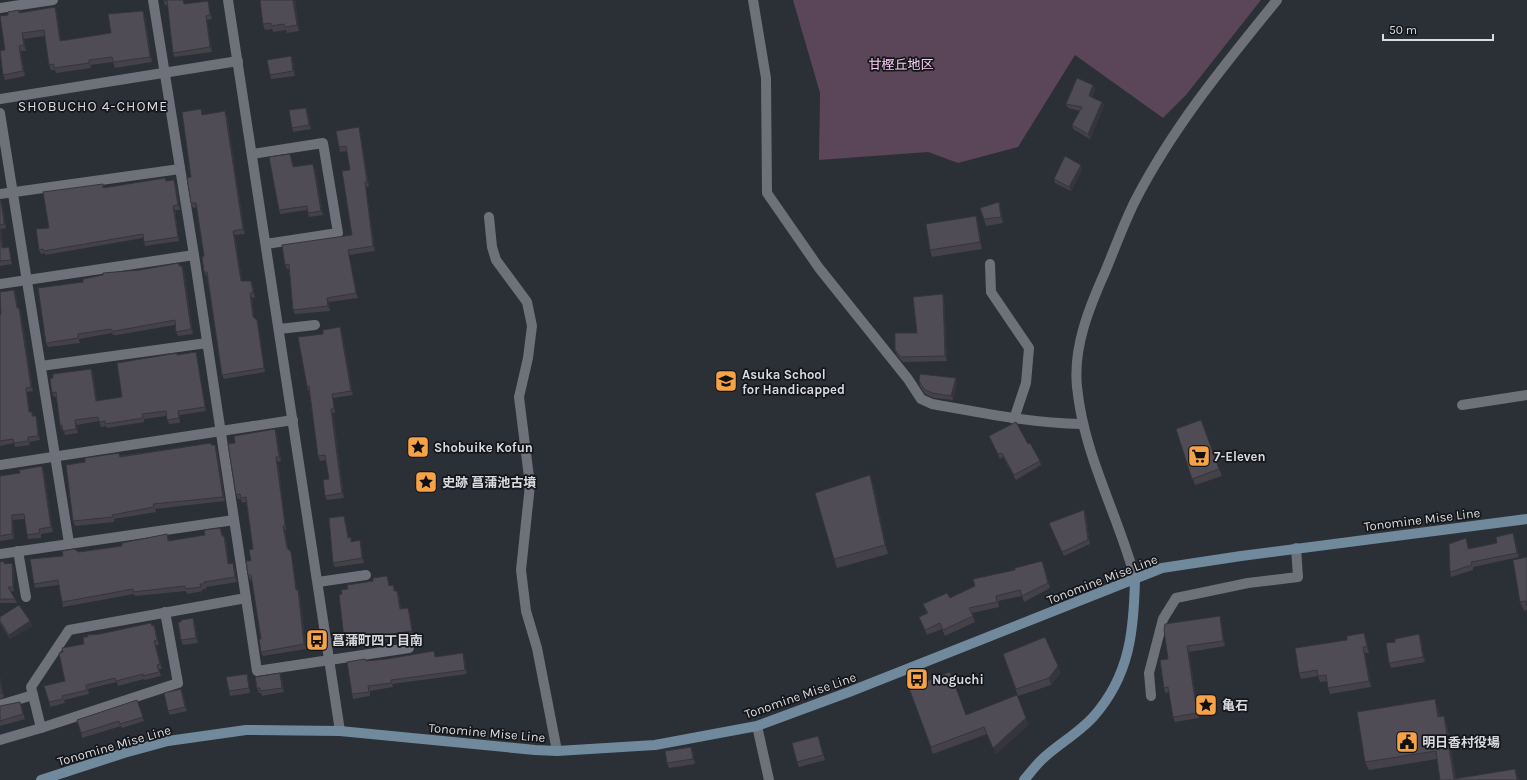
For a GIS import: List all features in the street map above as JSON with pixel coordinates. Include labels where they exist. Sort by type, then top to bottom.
[{"type":"main road","name":"Tonomine Mise Line","points":[[41,780],[124,753],[168,742],[204,735],[246,730],[340,731],[557,751],[655,744],[757,726],[906,670],[1162,568],[1296,548],[1527,519]]},
{"type":"main road","points":[[1024,780],[1045,756],[1094,717],[1120,679],[1130,649],[1134,616],[1135,578]]},
{"type":"street","points":[[0,8],[53,0]]},
{"type":"street","points":[[153,0],[194,255],[257,671],[409,648]]},
{"type":"street","points":[[228,0],[340,731]]},
{"type":"street","points":[[753,0],[766,78],[767,194],[820,268],[908,379],[921,399],[932,404],[1014,420],[1082,424]]},
{"type":"street","points":[[1135,578],[1126,546],[1090,454],[1082,424],[1077,385],[1079,344],[1090,307],[1134,202],[1194,105],[1277,0]]},
{"type":"street","points":[[0,99],[238,62]]},
{"type":"street","points":[[0,113],[69,543]]},
{"type":"street","points":[[252,154],[324,143],[338,233],[266,244]]},
{"type":"street","points":[[0,194],[180,168]]},
{"type":"street","points":[[489,217],[492,247],[496,260],[527,302],[532,326],[528,358],[519,397],[530,485],[521,570],[526,611],[537,648],[557,751]]},
{"type":"street","points":[[0,284],[194,255]]},
{"type":"street","points":[[990,264],[991,292],[1029,348],[1026,383],[1014,420]]},
{"type":"street","points":[[279,329],[314,325]]},
{"type":"street","points":[[41,366],[207,343]]},
{"type":"street","points":[[1462,405],[1527,395]]},
{"type":"street","points":[[0,465],[293,420]]},
{"type":"street","points":[[0,554],[234,520]]},
{"type":"street","points":[[1151,696],[1149,673],[1163,619],[1176,598],[1248,583],[1298,577],[1296,548]]},
{"type":"street","points":[[18,551],[26,597]]},
{"type":"street","points":[[318,582],[366,575]]},
{"type":"street","points":[[41,728],[31,687],[69,630],[246,598]]},
{"type":"street","points":[[0,740],[41,728],[178,682],[165,612]]},
{"type":"street","points":[[0,705],[33,695]]},
{"type":"street","points":[[757,726],[769,780]]},
{"type":"green space","name":"甘樫丘地区","points":[[793,0],[1261,0],[1186,95],[1163,118],[1075,55],[1018,147],[958,163],[928,152],[819,160],[820,93]]},
{"type":"building","points":[[167,0],[183,0],[184,4],[208,1],[210,15],[206,16],[210,47],[173,53]]},
{"type":"building","points":[[260,0],[293,0],[297,25],[285,27],[284,24],[271,26],[271,23],[263,24]]},
{"type":"building","points":[[55,7],[60,41],[111,33],[108,14],[143,11],[150,57],[113,62],[112,57],[89,60],[89,63],[54,68],[54,64],[49,65],[44,30],[22,33],[24,45],[19,46],[23,71],[3,75],[0,51],[5,50],[0,16],[8,15],[8,12],[19,10],[19,13]]},
{"type":"building","points":[[291,56],[293,71],[270,75],[267,60]]},
{"type":"building","points":[[1077,78],[1093,85],[1089,96],[1102,102],[1088,134],[1072,125],[1082,107],[1066,104]]},
{"type":"building","points":[[306,108],[309,125],[292,128],[289,110]]},
{"type":"building","points":[[201,109],[202,115],[225,111],[243,229],[233,231],[241,281],[251,281],[253,293],[250,293],[253,317],[257,320],[264,368],[222,375],[207,272],[204,272],[202,257],[204,256],[196,203],[191,203],[187,178],[191,177],[182,112]]},
{"type":"building","points":[[359,127],[367,182],[365,182],[373,246],[348,250],[356,293],[327,298],[328,306],[293,310],[289,264],[285,265],[282,245],[352,235],[342,171],[350,170],[346,146],[339,147],[336,131]]},
{"type":"building","points":[[290,154],[293,167],[313,164],[321,211],[308,213],[307,206],[279,210],[269,157]]},
{"type":"building","points":[[1065,156],[1081,165],[1069,187],[1054,179]]},
{"type":"building","points":[[165,178],[166,181],[174,180],[178,205],[173,206],[178,237],[144,242],[143,234],[44,251],[43,249],[39,250],[36,229],[49,228],[43,192],[103,184],[103,188]]},
{"type":"building","points":[[1,200],[4,224],[0,225],[0,201]]},
{"type":"building","points":[[999,202],[1001,217],[984,219],[980,208]]},
{"type":"building","points":[[976,216],[980,242],[930,250],[926,224]]},
{"type":"building","points":[[0,231],[2,248],[9,247],[11,260],[0,261]]},
{"type":"building","points":[[179,263],[179,266],[182,266],[191,329],[176,332],[175,320],[115,331],[111,331],[111,329],[78,334],[78,338],[46,343],[38,288],[83,282],[83,279],[103,275],[103,273],[140,270]]},
{"type":"building","points":[[14,290],[17,308],[19,308],[31,387],[26,388],[29,412],[32,412],[32,416],[36,416],[38,436],[28,437],[28,441],[14,443],[13,439],[0,441],[0,292]]},
{"type":"building","points":[[943,294],[945,356],[901,357],[895,350],[895,333],[917,333],[913,297]]},
{"type":"building","points":[[340,327],[351,391],[332,394],[334,408],[331,409],[342,493],[325,496],[323,480],[329,479],[325,455],[318,456],[309,386],[307,386],[298,337],[323,334],[323,330]]},
{"type":"building","points":[[196,352],[205,407],[178,411],[179,418],[167,420],[166,411],[142,414],[143,418],[105,424],[105,421],[99,422],[98,417],[75,420],[76,429],[63,431],[62,425],[60,425],[56,392],[52,393],[50,379],[53,378],[53,374],[91,369],[96,401],[122,397],[117,363],[177,353],[177,355]]},
{"type":"building","points":[[920,374],[956,378],[951,396],[932,393],[924,389],[919,381]]},
{"type":"building","name":"7-Eleven","points":[[1201,420],[1219,469],[1192,479],[1176,429]]},
{"type":"building","points":[[1016,422],[1028,444],[1030,443],[1040,461],[1014,475],[1002,453],[998,454],[989,436]]},
{"type":"building","points":[[275,429],[279,457],[276,457],[285,525],[283,526],[287,548],[291,552],[296,590],[298,590],[304,644],[261,652],[259,639],[261,639],[251,575],[248,575],[246,561],[251,561],[249,550],[253,549],[246,497],[241,498],[240,494],[236,495],[228,444],[235,443],[234,436]]},
{"type":"building","points":[[211,443],[211,445],[215,445],[223,497],[153,504],[154,507],[112,515],[113,517],[73,521],[66,465],[85,462],[85,458],[119,453],[120,457]]},
{"type":"building","points":[[42,466],[51,527],[39,529],[40,533],[27,535],[24,514],[12,515],[12,534],[0,536],[0,476],[20,473],[19,470]]},
{"type":"building","points":[[870,475],[885,545],[834,559],[815,493]]},
{"type":"building","points":[[1084,510],[1088,540],[1062,552],[1049,523]]},
{"type":"building","points":[[344,516],[348,538],[351,537],[351,542],[360,540],[362,558],[333,563],[329,518]]},
{"type":"building","points":[[220,528],[222,536],[224,536],[228,564],[233,563],[235,577],[204,582],[204,584],[200,584],[201,587],[185,589],[185,586],[133,592],[133,589],[62,602],[58,580],[34,584],[30,559],[63,556],[62,551],[74,549],[79,552],[122,546],[122,543],[167,534],[168,541],[205,535],[204,530]]},
{"type":"building","points":[[1513,533],[1517,553],[1471,562],[1472,565],[1450,572],[1449,544],[1466,538],[1468,549],[1497,543],[1496,537]]},
{"type":"building","points":[[1527,557],[1527,606],[1526,601],[1520,602],[1513,560]]},
{"type":"building","points":[[4,561],[4,564],[12,563],[13,587],[8,587],[15,599],[0,599],[0,562]]},
{"type":"building","points":[[1042,561],[1048,583],[1022,596],[1020,590],[996,596],[997,602],[969,608],[973,616],[943,630],[940,623],[925,630],[919,617],[928,613],[923,604],[947,593],[950,598],[975,586],[973,579],[1015,570],[1015,568]]},
{"type":"building","points":[[387,576],[389,586],[393,585],[394,591],[397,591],[400,609],[408,608],[412,631],[370,637],[369,634],[344,638],[339,595],[342,594],[341,590],[348,589],[347,585],[373,581],[373,578]]},
{"type":"building","points":[[19,605],[30,621],[9,635],[0,621],[0,617]]},
{"type":"building","points":[[1220,616],[1223,641],[1187,646],[1197,713],[1173,717],[1168,687],[1164,688],[1160,660],[1168,659],[1164,630],[1165,624]]},
{"type":"building","points":[[193,618],[196,638],[181,640],[178,622]]},
{"type":"building","points":[[151,623],[152,626],[154,625],[157,640],[154,641],[160,664],[157,665],[159,672],[143,676],[143,674],[116,681],[115,678],[86,685],[87,690],[62,696],[63,699],[49,702],[44,686],[65,681],[59,653],[63,652],[62,648],[84,644],[83,637],[88,637],[87,635],[100,634]]},
{"type":"building","points":[[1364,633],[1367,647],[1363,647],[1369,681],[1328,688],[1326,675],[1318,676],[1317,670],[1299,673],[1295,648],[1347,640],[1347,636]]},
{"type":"building","points":[[1419,634],[1423,657],[1389,663],[1386,643],[1395,642],[1395,639]]},
{"type":"building","points":[[1045,637],[1058,666],[1049,678],[1016,689],[1003,654]]},
{"type":"building","points":[[434,651],[435,657],[463,653],[465,670],[391,680],[391,683],[368,686],[369,692],[352,694],[347,662],[365,659],[366,661],[387,659]]},
{"type":"building","points":[[950,672],[966,715],[1017,695],[1026,718],[993,748],[984,727],[931,747],[909,688]]},
{"type":"building","points":[[280,673],[282,688],[260,691],[260,688],[257,688],[255,677]]},
{"type":"building","points":[[247,674],[249,688],[229,691],[226,677]]},
{"type":"building","points":[[0,682],[2,693],[0,693]]},
{"type":"building","points":[[181,689],[185,707],[168,711],[164,693]]},
{"type":"building","name":"明日香村役場","points":[[1435,699],[1438,717],[1444,716],[1454,779],[1515,769],[1517,780],[1440,780],[1436,751],[1365,762],[1357,712]]},
{"type":"building","points":[[137,700],[143,717],[120,724],[119,721],[81,733],[77,720]]},
{"type":"building","points":[[20,702],[23,714],[0,721],[0,706]]},
{"type":"building","points":[[818,736],[823,755],[797,762],[792,743]]},
{"type":"building","points":[[691,747],[693,759],[667,763],[665,751]]},
{"type":"place","name":"Asuka School for Handicapped","points":[[726,381]]},
{"type":"place","name":"Shobuike Kofun","points":[[418,447]]},
{"type":"place","name":"7-Eleven","points":[[1199,456]]},
{"type":"place","name":"史跡 菖蒲池古墳","points":[[426,482]]},
{"type":"place","name":"菖蒲町四丁目南","points":[[317,640]]},
{"type":"place","name":"Noguchi","points":[[917,679]]},
{"type":"place","name":"亀石","points":[[1206,705]]},
{"type":"place","name":"明日香村役場","points":[[1407,742]]},
{"type":"district","name":"SHOBUCHO 4-CHOME","points":[[93,106]]}]
